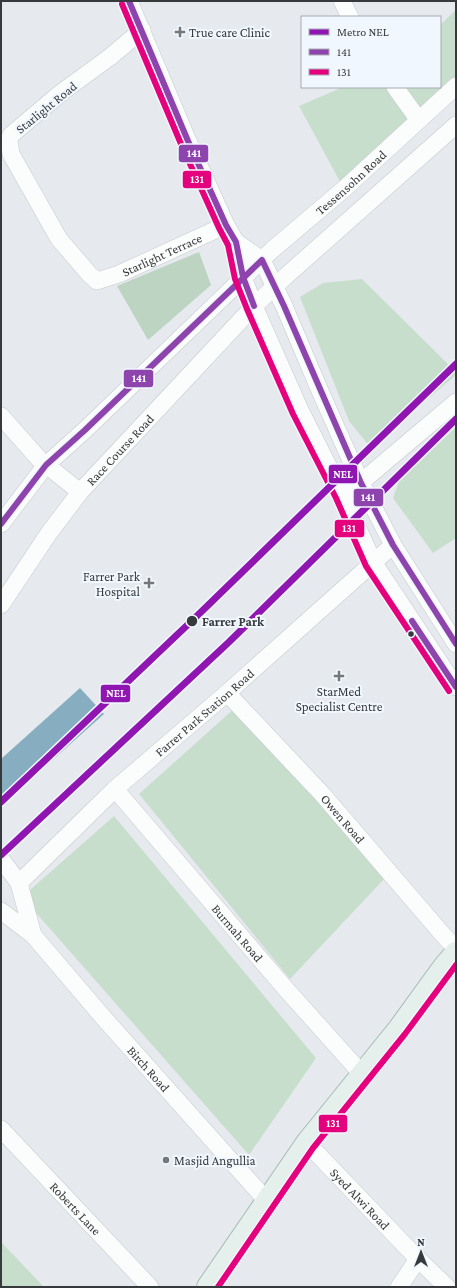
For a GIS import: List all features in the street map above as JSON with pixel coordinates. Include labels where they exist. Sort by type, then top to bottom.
[{"type":"main road","points":[[208,1287],[307,1143],[456,953]]},
{"type":"street","points":[[129,1],[188,141],[226,225],[236,242],[243,277],[254,306],[300,410],[343,496],[373,562],[456,686]]},
{"type":"street","points":[[342,1],[350,16]]},
{"type":"street","name":"Starlight Road","points":[[97,281],[59,239],[11,154],[9,140],[11,135],[62,92],[110,57],[142,30]]},
{"type":"street","name":"Tessensohn Road","points":[[243,277],[344,189],[418,119],[456,86]]},
{"type":"street","points":[[396,88],[418,119]]},
{"type":"street","points":[[254,306],[456,125]]},
{"type":"street","name":"Starlight Terrace","points":[[97,281],[119,274],[226,225]]},
{"type":"street","points":[[236,242],[262,260],[284,306],[361,483],[393,545],[456,644]]},
{"type":"street","points":[[1,524],[46,465],[85,430],[243,277]]},
{"type":"street","name":"Race Course Road","points":[[1,606],[49,533],[80,492],[254,306]]},
{"type":"street","points":[[343,496],[361,483],[456,402]]},
{"type":"street","points":[[1,416],[39,459],[80,492]]},
{"type":"street","name":"Farrer Park Station Road","points":[[19,883],[115,789],[227,693],[393,545]]},
{"type":"street","name":"Owen Road","points":[[227,693],[323,795],[456,948]]},
{"type":"street","name":"Burmah Road","points":[[115,789],[285,988],[362,1074]]},
{"type":"street","name":"Birch Road","points":[[1,860],[19,883],[33,934]]},
{"type":"street","name":"Birch Road","points":[[1,911],[33,934],[93,1006],[267,1201]]},
{"type":"street","name":"Roberts Lane","points":[[1,1129],[150,1287]]},
{"type":"street","name":"Syed Alwi Road","points":[[307,1143],[418,1259],[448,1287]]},
{"type":"street","points":[[400,1287],[418,1259]]},
{"type":"green space","points":[[456,10],[456,85],[344,189],[299,106],[341,88],[441,88],[441,24]]},
{"type":"green space","points":[[199,252],[211,285],[148,340],[117,286]]},
{"type":"green space","points":[[362,279],[456,372],[456,375],[370,447],[349,421],[300,297],[323,283]]},
{"type":"green space","points":[[456,427],[456,538],[433,553],[393,498],[399,481]]},
{"type":"green space","points":[[236,707],[386,877],[290,979],[139,794]]},
{"type":"green space","points":[[114,816],[316,1058],[249,1155],[22,897]]},
{"type":"green space","points":[[1,1242],[44,1287],[1,1287]]},
{"type":"water","points":[[80,688],[104,714],[1,806],[1,759]]},
{"type":"metro line","name":"NEL","points":[[1,802],[199,614],[456,364]]},
{"type":"metro line","name":"NEL","points":[[1,855],[229,642],[456,419]]},
{"type":"transit line","name":"141","points":[[129,1],[188,141],[226,225],[236,242],[243,277],[254,306]]},
{"type":"transit line","name":"131","points":[[122,4],[181,144],[228,245],[235,279],[293,414],[336,498],[366,566],[449,691]]},
{"type":"transit line","name":"141","points":[[1,524],[46,465],[85,430],[262,260],[284,306],[361,483],[393,545],[456,644]]},
{"type":"transit line","name":"141","points":[[412,621],[456,687]]},
{"type":"transit line","name":"131","points":[[218,1287],[313,1148],[405,1034],[456,965]]},
{"type":"place","name":"True care Clinic","points":[[180,32]]},
{"type":"place","name":"Farrer Park Hospital","points":[[149,583]]},
{"type":"place","name":"Farrer Park","points":[[192,621]]},
{"type":"place","name":"StarMed Specialist Centre","points":[[339,676]]},
{"type":"place","name":"Masjid Angullia","points":[[166,1160]]}]
